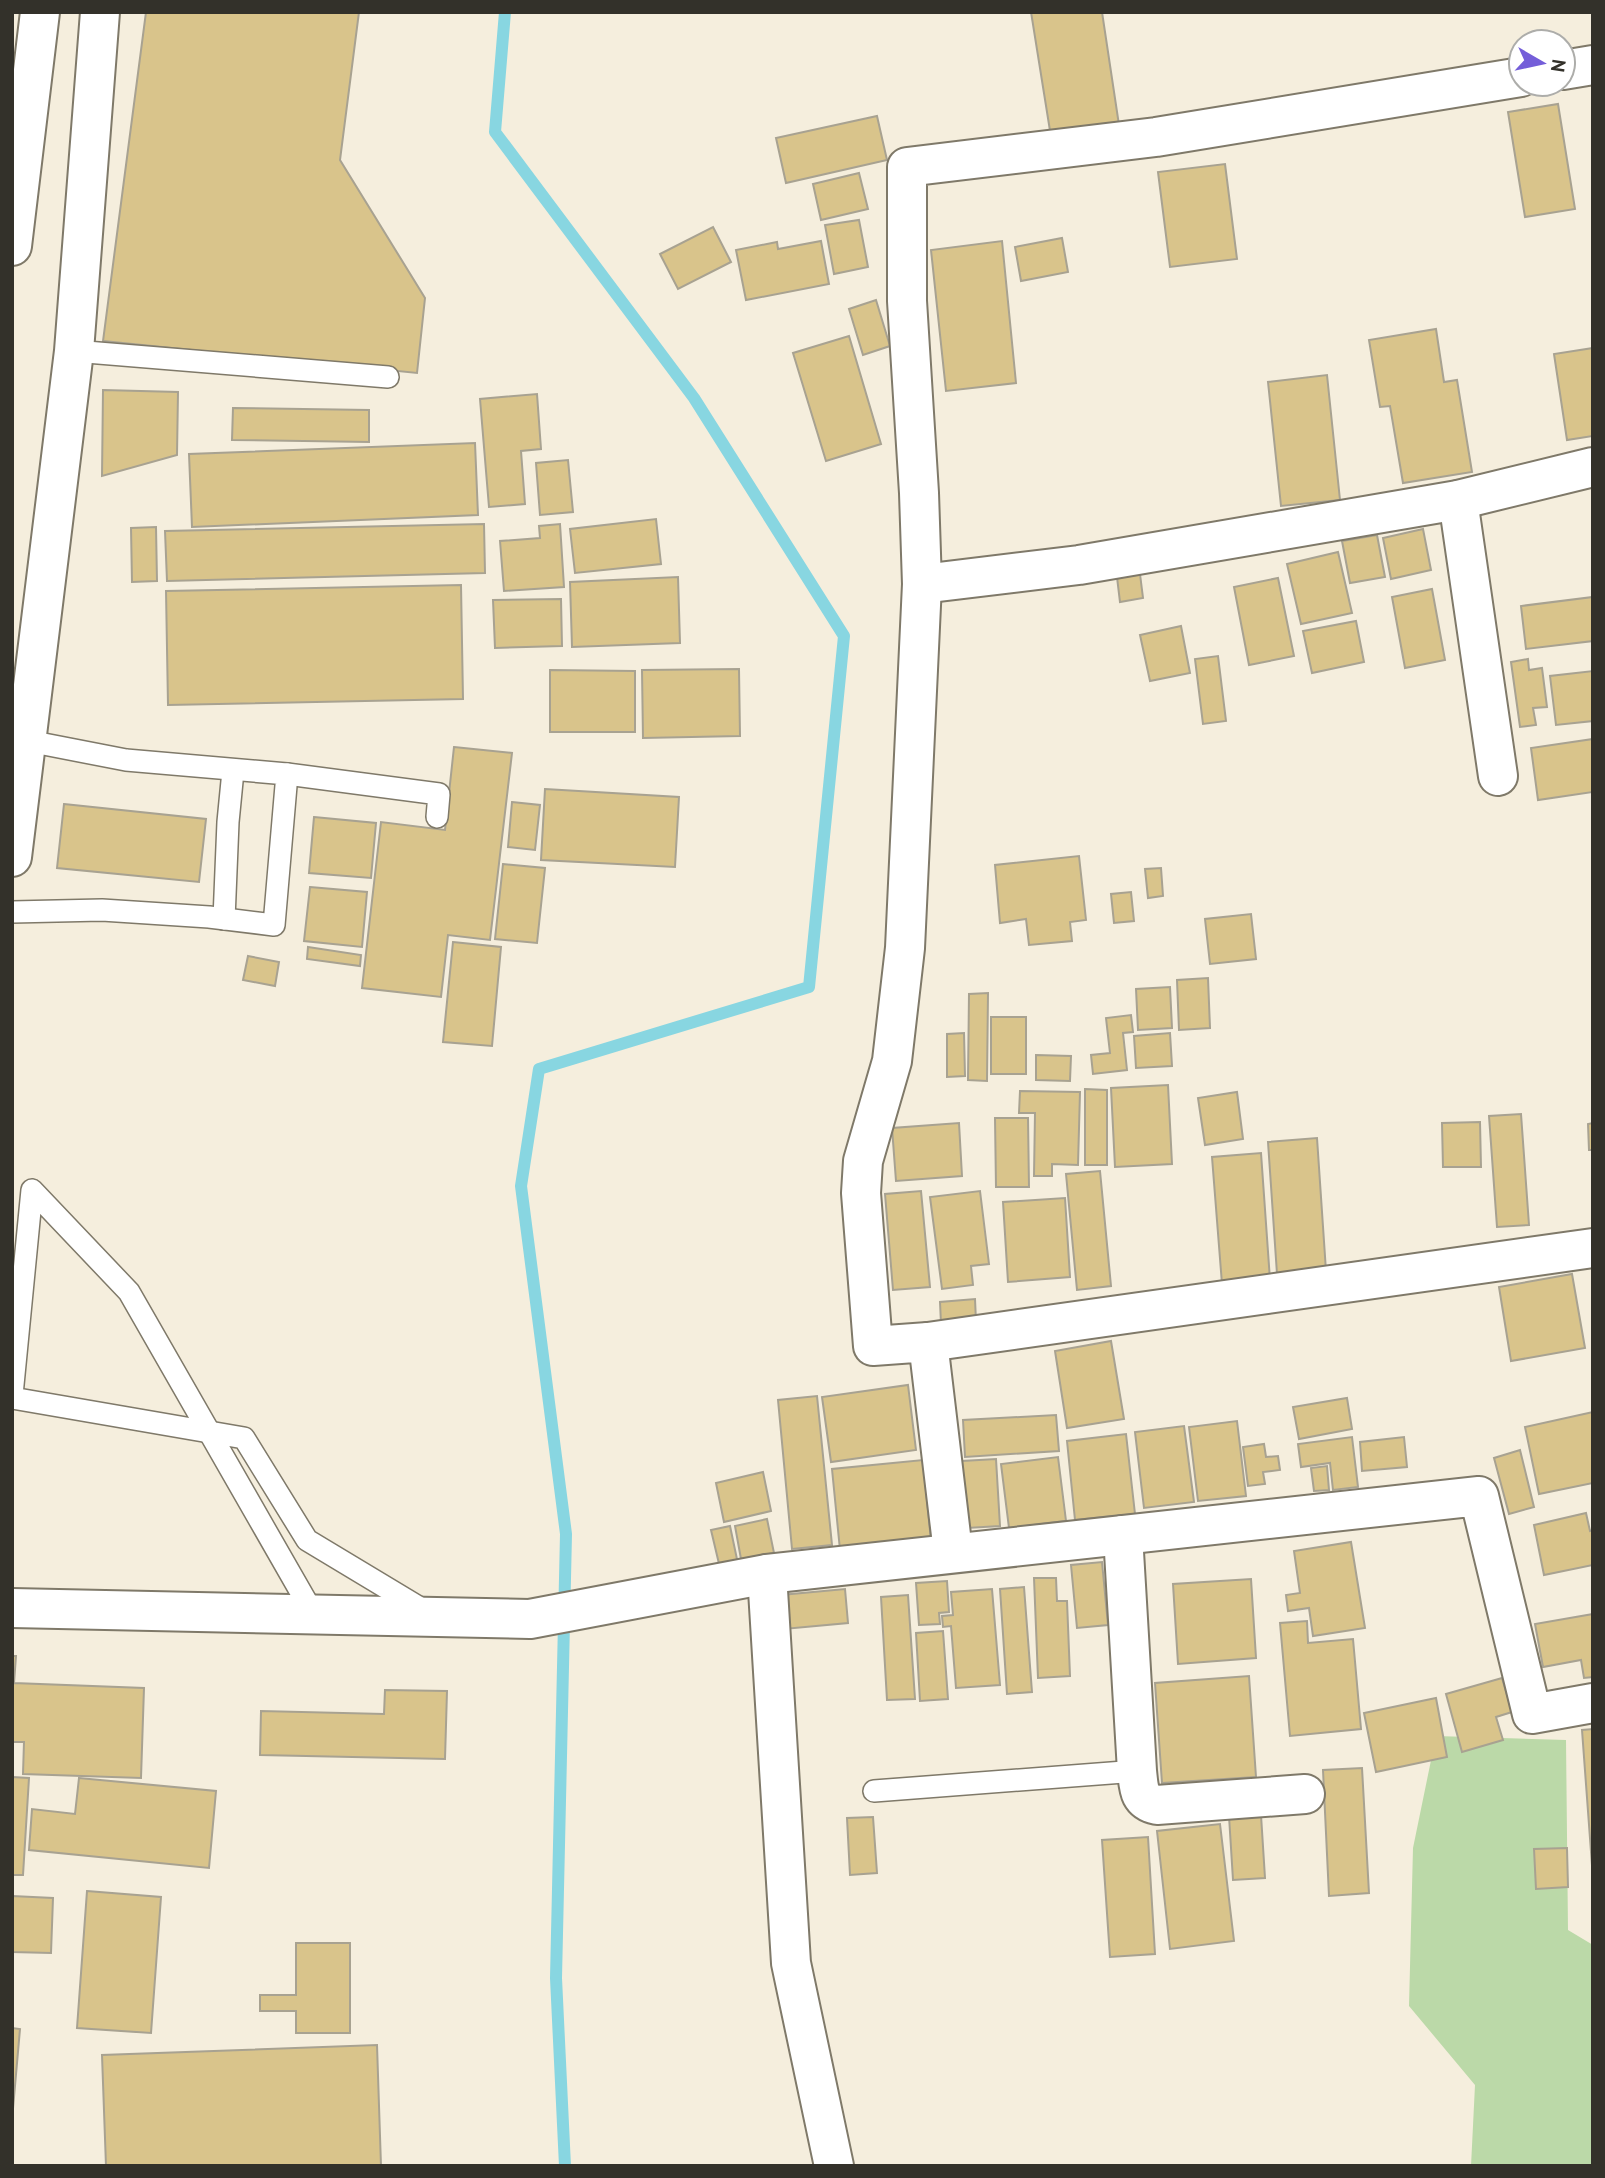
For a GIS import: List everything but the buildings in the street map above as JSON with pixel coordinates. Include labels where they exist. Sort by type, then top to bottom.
[{"type":"street","points":[[12,246],[40,12]]},
{"type":"street","points":[[12,857],[19,740],[74,351],[100,12]]},
{"type":"street","points":[[1507,79],[1156,137],[907,167],[907,301],[922,584],[901,983],[892,1061],[863,1161],[861,1193],[873,1346],[928,1342],[1593,1248]]},
{"type":"street","points":[[922,584],[1079,565],[1458,500],[1593,467]]},
{"type":"street","points":[[1458,500],[1498,776]]},
{"type":"street","points":[[928,1342],[953,1552]]},
{"type":"street","points":[[12,1608],[530,1619],[767,1574],[1479,1496],[1532,1714],[1593,1703]]},
{"type":"street","points":[[1123,1535],[1137,1771],[1142,1798],[1157,1805],[1305,1794]]},
{"type":"street","points":[[767,1574],[791,1963],[834,2166]]},
{"type":"lane","points":[[74,351],[388,377]]},
{"type":"lane","points":[[19,740],[126,760],[287,774],[439,794],[437,817]]},
{"type":"lane","points":[[224,919],[233,771]]},
{"type":"lane","points":[[12,912],[103,910],[274,925],[287,774]]},
{"type":"lane","points":[[314,1615],[209,1432],[129,1292],[32,1189],[12,1396],[209,1432],[244,1438],[307,1540],[436,1618]]},
{"type":"lane","points":[[874,1791],[1137,1771]]},
{"type":"green space","points":[[1436,1736],[1566,1740],[1568,1930],[1593,1945],[1593,2166],[1471,2166],[1475,2085],[1409,2006],[1413,1848]]},
{"type":"waterway","points":[[505,12],[495,132],[694,398],[844,636],[809,987],[539,1069],[521,1186],[566,1534],[556,1978],[565,2166]]}]
